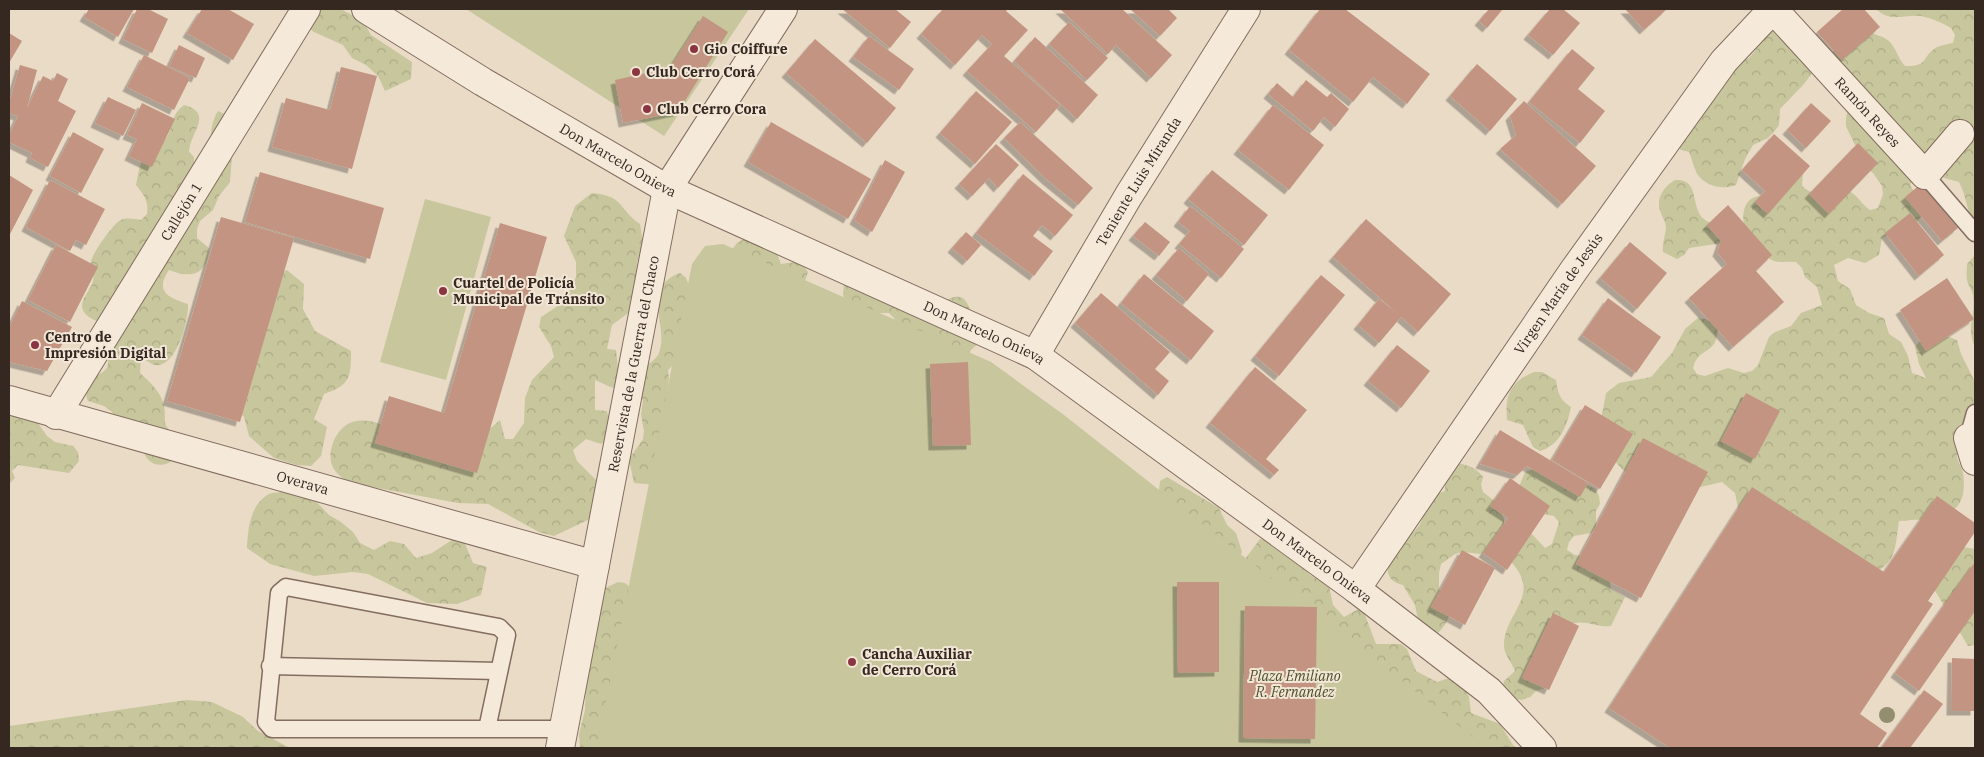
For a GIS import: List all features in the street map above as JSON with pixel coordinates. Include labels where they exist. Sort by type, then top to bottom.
[{"type":"street","name":"Callejón 1","points":[[56,414],[306,9]]},
{"type":"street","name":"Don Marcelo Onieva","points":[[366,9],[483,82],[667,189],[1035,355],[1356,589],[1489,691],[1542,748]]},
{"type":"street","name":"Reservista de la Guerra del Chaco","points":[[562,738],[667,189],[783,9]]},
{"type":"street","name":"Teniente Luis Miranda","points":[[1035,355],[1129,195],[1246,9]]},
{"type":"street","name":"Ramón Reyes","points":[[1773,9],[1925,175]]},
{"type":"street","name":"Virgen María de Jesús","points":[[1356,589],[1574,270],[1724,61],[1773,9]]},
{"type":"street","points":[[1925,175],[1960,134]]},
{"type":"street","name":"Overava","points":[[9,400],[595,565]]},
{"type":"lane","points":[[1925,175],[1975,233]]},
{"type":"lane","points":[[488,729],[507,635],[500,627],[286,587],[279,593],[270,666],[266,722],[272,729],[488,729],[562,738]]},
{"type":"lane","points":[[270,666],[499,671]]},
{"type":"green space","points":[[295,9],[341,9],[363,21],[371,35],[412,62],[411,79],[385,91],[378,76],[366,65],[352,58],[343,45],[314,32],[301,22]]},
{"type":"green space","name":"Club Cerro Corá","points":[[466,9],[749,9],[664,136]]},
{"type":"green space","points":[[1876,9],[1975,9],[1975,227],[1959,182],[1944,178],[1932,167],[1918,170],[1910,185],[1919,199],[1922,215],[1913,228],[1897,231],[1882,238],[1879,255],[1865,263],[1848,258],[1834,265],[1838,281],[1850,289],[1856,305],[1869,313],[1884,318],[1889,334],[1901,342],[1908,356],[1912,373],[1926,378],[1919,364],[1915,347],[1925,335],[1941,334],[1957,340],[1961,354],[1975,382],[1975,435],[1959,439],[1957,455],[1963,473],[1964,489],[1961,501],[1955,509],[1936,517],[1899,521],[1893,555],[1877,572],[1867,577],[1747,522],[1738,508],[1735,493],[1722,482],[1696,488],[1650,491],[1622,469],[1611,457],[1600,426],[1606,393],[1619,383],[1651,377],[1672,353],[1685,329],[1698,318],[1709,321],[1718,329],[1714,344],[1699,356],[1696,361],[1693,368],[1697,374],[1705,376],[1728,368],[1744,373],[1752,371],[1758,365],[1769,337],[1775,332],[1791,326],[1801,313],[1822,305],[1817,287],[1805,277],[1802,268],[1796,262],[1773,261],[1756,246],[1745,229],[1743,219],[1745,208],[1754,197],[1775,198],[1803,170],[1802,186],[1808,190],[1819,193],[1841,189],[1847,190],[1870,210],[1878,208],[1883,194],[1882,186],[1873,173],[1866,168],[1846,126],[1850,95],[1847,84],[1837,67],[1834,48],[1871,33],[1883,37],[1889,42],[1905,66],[1913,66],[1922,63],[1932,50],[1937,47],[1953,43],[1955,35],[1951,28],[1929,18],[1921,16],[1892,17]]},
{"type":"green space","points":[[1773,25],[1817,67],[1780,109],[1779,125],[1774,132],[1768,138],[1753,145],[1745,159],[1736,185],[1721,187],[1711,185],[1698,175],[1689,152],[1681,150],[1675,145],[1721,91],[1741,61],[1749,58],[1755,51],[1761,37]]},
{"type":"green space","points":[[184,105],[198,113],[199,119],[189,152],[194,157],[194,166],[211,164],[211,130],[218,111],[233,118],[243,134],[232,156],[230,182],[219,196],[213,210],[200,221],[197,229],[197,238],[209,248],[205,264],[202,269],[191,274],[177,273],[169,270],[163,284],[163,289],[166,293],[188,304],[184,331],[180,342],[169,359],[162,364],[155,365],[141,358],[140,373],[161,396],[164,406],[165,424],[174,434],[176,458],[159,465],[154,464],[146,457],[142,444],[111,411],[104,406],[88,401],[86,392],[89,381],[106,369],[108,361],[103,325],[90,318],[84,312],[82,304],[93,281],[92,258],[102,241],[119,221],[127,219],[141,220],[147,214],[145,198],[136,185],[140,166],[145,156],[166,138],[175,115]]},
{"type":"green space","points":[[1675,180],[1684,181],[1690,185],[1699,213],[1713,223],[1722,243],[1689,248],[1684,255],[1677,259],[1663,252],[1666,226],[1659,208],[1661,194]]},
{"type":"green space","points":[[592,193],[616,200],[640,224],[643,243],[637,262],[635,308],[612,325],[607,349],[616,350],[620,385],[613,388],[595,380],[595,410],[607,411],[612,436],[601,444],[586,439],[573,450],[577,461],[597,481],[592,518],[554,536],[539,532],[488,504],[458,503],[351,483],[339,475],[331,462],[333,443],[336,436],[345,426],[357,421],[371,421],[415,437],[472,444],[500,420],[505,439],[513,439],[524,423],[525,398],[532,380],[554,357],[551,346],[539,327],[541,317],[564,302],[576,277],[576,262],[564,236],[575,206]]},
{"type":"green space","points":[[425,199],[491,217],[446,380],[380,362]]},
{"type":"green space","points":[[744,239],[775,248],[781,264],[793,262],[803,265],[808,272],[805,281],[728,255],[737,243]]},
{"type":"green space","name":"Plaza Emiliano R. Fernandez","points":[[723,244],[991,362],[1064,415],[1487,748],[597,748],[692,264],[705,246]]},
{"type":"green space","points":[[1975,255],[1975,347],[1971,334],[1974,302],[1968,282],[1967,264]]},
{"type":"green space","points":[[287,270],[304,284],[303,309],[315,331],[351,351],[347,379],[344,384],[324,394],[314,419],[327,427],[321,456],[311,466],[297,465],[274,458],[249,436],[244,417],[240,413],[279,274]]},
{"type":"green space","points":[[680,273],[686,278],[689,285],[678,360],[668,370],[669,378],[657,485],[634,483],[629,459],[643,439],[644,431],[641,415],[643,400],[638,393],[641,375],[643,370],[659,353],[661,331],[658,298],[661,288],[668,280]]},
{"type":"green space","points":[[845,277],[933,308],[953,298],[963,298],[983,339],[971,350],[963,364],[899,334],[894,318],[889,313],[872,313],[844,301]]},
{"type":"green space","points":[[1534,372],[1542,372],[1556,380],[1558,392],[1562,399],[1571,407],[1565,428],[1558,439],[1540,451],[1533,447],[1523,425],[1507,420],[1507,403],[1511,390],[1519,380]]},
{"type":"green space","points":[[9,408],[18,416],[38,423],[47,436],[55,442],[73,446],[78,452],[79,461],[69,473],[18,465],[12,471],[15,478],[9,484]]},
{"type":"green space","points":[[1453,462],[1466,465],[1480,473],[1483,477],[1481,485],[1483,492],[1497,503],[1504,519],[1504,527],[1488,551],[1480,554],[1464,552],[1455,554],[1441,564],[1439,589],[1452,610],[1444,625],[1433,637],[1420,629],[1415,605],[1403,585],[1391,579],[1387,569],[1396,545],[1415,530],[1421,522],[1425,507],[1430,498],[1445,491],[1445,475]]},
{"type":"green space","points":[[1533,469],[1588,485],[1595,489],[1599,496],[1600,504],[1596,511],[1596,527],[1591,533],[1574,536],[1569,542],[1567,550],[1575,555],[1598,559],[1609,573],[1611,589],[1625,597],[1611,626],[1582,622],[1572,624],[1551,669],[1551,686],[1536,691],[1530,697],[1522,700],[1514,699],[1502,689],[1504,681],[1515,671],[1506,654],[1504,643],[1510,621],[1523,594],[1520,574],[1511,562],[1527,529],[1545,548],[1552,544],[1559,522],[1554,516],[1536,513],[1519,487],[1525,472]]},
{"type":"green space","points":[[1167,477],[1219,508],[1227,525],[1236,533],[1242,552],[1233,568],[1158,499],[1160,481]]},
{"type":"green space","points":[[306,491],[329,515],[353,532],[360,543],[374,550],[390,541],[404,544],[416,558],[432,553],[461,534],[473,563],[487,567],[481,595],[457,604],[427,603],[368,574],[353,572],[314,576],[270,564],[247,548],[251,518],[258,504],[269,494]]},
{"type":"green space","points":[[1260,539],[1276,541],[1302,559],[1309,574],[1329,586],[1333,605],[1344,617],[1362,607],[1376,644],[1401,644],[1407,649],[1416,671],[1437,682],[1458,675],[1469,697],[1471,713],[1500,724],[1513,745],[1517,748],[1362,748],[1245,559]]},
{"type":"green space","points":[[1958,546],[1975,549],[1975,645],[1968,646],[1934,589]]},
{"type":"green space","points":[[618,582],[625,583],[631,588],[602,748],[580,748],[579,734],[585,710],[586,681],[603,589]]},
{"type":"green space","points":[[187,700],[212,702],[243,717],[258,731],[290,748],[9,748],[9,726]]},
{"type":"building","points":[[89,9],[134,9],[118,37],[84,17]]},
{"type":"building","points":[[137,9],[148,9],[168,19],[152,53],[123,39]]},
{"type":"building","points":[[202,9],[228,9],[254,24],[233,60],[187,33]]},
{"type":"building","points":[[842,9],[895,9],[911,22],[890,48]]},
{"type":"building","points":[[943,9],[1008,9],[1006,11],[1028,30],[1004,56],[1060,105],[1036,132],[967,71],[992,44],[982,35],[955,65],[921,34]]},
{"type":"building","points":[[1060,9],[1122,9],[1172,55],[1151,78],[1116,45],[1108,54]]},
{"type":"building","points":[[1130,9],[1168,9],[1177,18],[1160,36]]},
{"type":"building","points":[[1320,9],[1345,9],[1430,74],[1407,104],[1373,77],[1353,102],[1289,50]]},
{"type":"building","points":[[1489,9],[1503,9],[1487,28],[1479,21]]},
{"type":"building","points":[[1550,9],[1563,9],[1580,23],[1553,55],[1528,35]]},
{"type":"building","points":[[1625,9],[1667,9],[1644,30]]},
{"type":"building","points":[[1843,9],[1864,9],[1880,27],[1842,60],[1817,32]]},
{"type":"building","points":[[703,16],[728,32],[678,112],[623,123],[615,80],[670,68]]},
{"type":"building","points":[[1069,22],[1108,58],[1087,80],[1049,44]]},
{"type":"building","points":[[9,33],[22,41],[9,63]]},
{"type":"building","points":[[869,36],[914,69],[899,90],[853,57]]},
{"type":"building","points":[[1035,37],[1098,95],[1077,119],[1014,61]]},
{"type":"building","points":[[815,39],[896,108],[867,143],[786,73]]},
{"type":"building","points":[[179,45],[205,58],[196,78],[169,66]]},
{"type":"building","points":[[1572,49],[1595,68],[1578,89],[1605,111],[1580,143],[1529,102]]},
{"type":"building","points":[[144,55],[190,78],[174,110],[127,87]]},
{"type":"building","points":[[1477,64],[1517,99],[1490,131],[1450,96]]},
{"type":"building","points":[[20,65],[37,70],[27,108],[43,76],[53,81],[57,73],[68,79],[58,101],[76,111],[48,167],[30,158],[32,153],[9,142],[9,135],[18,116],[9,113],[9,103]]},
{"type":"building","points":[[341,67],[377,76],[352,169],[272,147],[286,98],[330,110]]},
{"type":"building","points":[[1306,80],[1327,97],[1331,93],[1349,109],[1335,127],[1324,117],[1313,131],[1268,94],[1277,83],[1293,97]]},
{"type":"building","points":[[976,91],[1012,122],[975,164],[940,133]]},
{"type":"building","points":[[108,97],[136,110],[123,136],[95,123]]},
{"type":"building","points":[[1524,101],[1596,166],[1562,204],[1500,149],[1516,135],[1510,116]]},
{"type":"building","points":[[142,103],[175,119],[152,167],[129,156],[137,139],[127,135]]},
{"type":"building","points":[[1811,103],[1831,121],[1806,148],[1787,130]]},
{"type":"building","points":[[1273,105],[1324,145],[1289,190],[1238,150]]},
{"type":"building","points":[[771,122],[871,179],[848,219],[748,162]]},
{"type":"building","points":[[1020,122],[1093,188],[1078,205],[1046,179],[1004,138]]},
{"type":"building","points":[[73,132],[104,149],[81,193],[50,176]]},
{"type":"building","points":[[1774,134],[1810,166],[1768,214],[1755,202],[1765,191],[1742,170]]},
{"type":"building","points":[[1858,143],[1878,163],[1829,214],[1809,194]]},
{"type":"building","points":[[996,144],[1019,165],[998,188],[989,178],[972,196],[959,184]]},
{"type":"building","points":[[885,160],[905,172],[872,232],[854,220]]},
{"type":"building","points":[[1212,170],[1268,215],[1244,245],[1188,199]]},
{"type":"building","points":[[260,172],[384,208],[370,259],[245,222]]},
{"type":"building","points":[[1023,174],[1073,215],[1055,236],[1042,225],[1033,236],[1053,251],[1034,276],[976,233]]},
{"type":"building","points":[[9,175],[33,190],[9,236]]},
{"type":"building","points":[[50,180],[105,209],[86,245],[76,240],[70,251],[26,227]]},
{"type":"building","points":[[1921,184],[1958,228],[1942,241],[1905,197]]},
{"type":"building","points":[[1728,205],[1772,255],[1756,271],[1784,302],[1733,347],[1689,298],[1727,264],[1717,252],[1721,241],[1707,225]]},
{"type":"building","points":[[1190,206],[1244,249],[1221,278],[1179,244],[1190,231],[1178,222]]},
{"type":"building","points":[[1910,213],[1944,255],[1919,276],[1885,233]]},
{"type":"building","points":[[221,217],[294,238],[240,422],[167,401]]},
{"type":"building","points":[[1366,219],[1451,294],[1418,332],[1401,317],[1379,343],[1358,325],[1379,299],[1397,313],[1333,257]]},
{"type":"building","points":[[1145,222],[1170,242],[1159,256],[1133,236]]},
{"type":"building","points":[[500,223],[547,237],[477,473],[375,443],[389,396],[444,413]]},
{"type":"building","points":[[966,232],[981,245],[967,261],[952,248]]},
{"type":"building","points":[[1630,242],[1667,273],[1637,309],[1600,278]]},
{"type":"building","points":[[56,245],[98,267],[70,322],[28,300]]},
{"type":"building","points":[[1179,248],[1209,274],[1187,301],[1156,275]]},
{"type":"building","points":[[1144,274],[1214,331],[1191,360],[1121,303]]},
{"type":"building","points":[[1321,275],[1345,295],[1279,376],[1255,356]]},
{"type":"building","points":[[1947,278],[1974,319],[1926,351],[1900,310]]},
{"type":"building","points":[[1101,293],[1170,352],[1155,369],[1169,381],[1158,395],[1075,323]]},
{"type":"building","points":[[1608,298],[1661,337],[1636,373],[1582,335]]},
{"type":"building","name":"Centro de Impresión Digital","points":[[22,301],[72,327],[47,371],[9,362],[9,328]]},
{"type":"building","points":[[1397,345],[1430,371],[1401,408],[1368,381]]},
{"type":"building","points":[[968,362],[971,445],[933,446],[930,364]]},
{"type":"building","points":[[1255,367],[1307,410],[1266,459],[1279,470],[1274,475],[1210,423]]},
{"type":"building","points":[[1746,393],[1780,411],[1755,459],[1721,441]]},
{"type":"building","points":[[1585,405],[1633,434],[1600,489],[1552,460]]},
{"type":"building","points":[[1500,430],[1588,483],[1580,497],[1527,466],[1517,475],[1480,464]]},
{"type":"building","points":[[1643,438],[1708,472],[1641,598],[1576,564]]},
{"type":"building","points":[[1510,478],[1550,506],[1507,570],[1483,553],[1508,518],[1490,506]]},
{"type":"building","points":[[1752,487],[1884,572],[1937,496],[1975,523],[1975,532],[1928,601],[1933,604],[1860,714],[1887,733],[1877,748],[1670,748],[1609,708]]},
{"type":"building","points":[[1462,550],[1495,568],[1465,625],[1431,607]]},
{"type":"building","points":[[1975,562],[1975,611],[1919,691],[1895,673]]},
{"type":"building","points":[[1177,582],[1219,582],[1219,672],[1178,673]]},
{"type":"building","points":[[1245,606],[1317,607],[1315,739],[1243,738]]},
{"type":"building","points":[[1553,613],[1579,626],[1549,690],[1522,678]]},
{"type":"building","points":[[1952,658],[1975,659],[1975,711],[1951,711]]},
{"type":"building","points":[[1924,690],[1943,704],[1910,748],[1881,748]]},
{"type":"place","name":"Gio Coiffure","points":[[694,49]]},
{"type":"place","name":"Club Cerro Corá","points":[[636,72]]},
{"type":"place","name":"Club Cerro Cora","points":[[647,109]]},
{"type":"place","name":"Cuartel de Policía Municipal de Tránsito","points":[[443,291]]},
{"type":"place","name":"Centro de Impresión Digital","points":[[35,345]]},
{"type":"place","name":"Cancha Auxiliar de Cerro Corá","points":[[852,662]]}]
